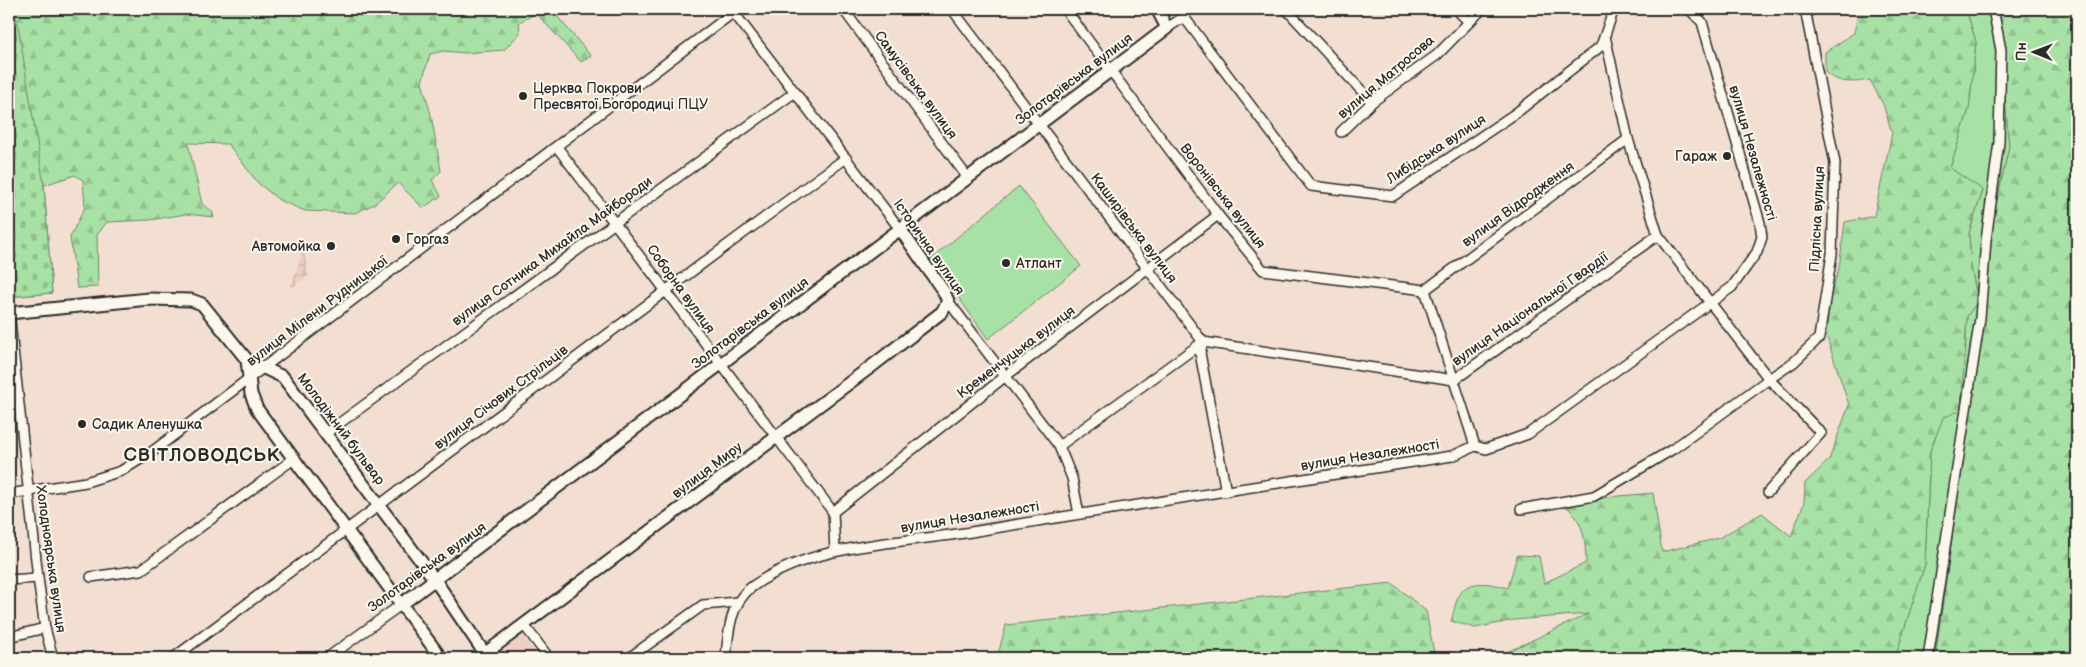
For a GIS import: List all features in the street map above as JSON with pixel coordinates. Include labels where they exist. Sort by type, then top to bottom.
[{"type":"main road","points":[[1157,9],[1167,28]]},
{"type":"main road","name":"Золотарівська вулиця","points":[[402,604],[1167,28]]},
{"type":"main road","name":"Історична вулиця","points":[[900,229],[944,292],[948,301]]},
{"type":"main road","points":[[9,313],[148,299],[191,300],[202,304],[212,314],[247,360],[251,394],[257,409],[441,658]]},
{"type":"main road","name":"вулиця Миру","points":[[482,656],[942,312],[948,301]]},
{"type":"main road","name":"Молодіжний бульвар","points":[[247,360],[283,377],[435,580],[482,656]]},
{"type":"street","name":"Самусівська вулиця","points":[[843,9],[968,178]]},
{"type":"street","name":"Каширівська вулиця","points":[[952,9],[1203,342]]},
{"type":"street","name":"Воронівська вулиця","points":[[1065,9],[1112,70],[1218,216],[1263,270],[1425,290]]},
{"type":"street","points":[[1286,9],[1372,102]]},
{"type":"street","points":[[1456,9],[1468,21],[1482,9]]},
{"type":"street","name":"Либідська вулиця","points":[[1185,13],[1311,186],[1393,196],[1516,113],[1601,46],[1614,9]]},
{"type":"street","name":"вулиця Незалежності","points":[[726,658],[729,627],[738,602],[751,588],[772,574],[835,551],[962,534],[1452,456],[1475,446],[1486,449],[1528,434],[1732,287],[1757,252],[1762,237],[1760,223],[1702,22],[1689,9]]},
{"type":"street","name":"Підлісна вулиця","points":[[1522,510],[1594,496],[1673,448],[1794,362],[1819,338],[1832,254],[1834,163],[1805,9]]},
{"type":"street","points":[[1928,658],[1980,318],[1986,240],[1999,142],[2001,50],[1993,9]]},
{"type":"street","name":"Історична вулиця","points":[[734,10],[900,229]]},
{"type":"street","name":"вулиця Мілени Рудницької","points":[[9,494],[28,493],[86,482],[122,471],[149,454],[557,148],[734,10]]},
{"type":"street","name":"Золотарівська вулиця","points":[[1167,28],[1185,13]]},
{"type":"street","name":"вулиця Матросова","points":[[1342,132],[1372,102],[1437,54],[1468,21]]},
{"type":"street","points":[[1605,36],[1628,140],[1658,235],[1769,379],[1821,433],[1768,492]]},
{"type":"street","name":"вулиця Сотника Михайла Майбороди","points":[[326,433],[795,92]]},
{"type":"street","name":"вулиця Відродження","points":[[1425,290],[1628,140]]},
{"type":"street","name":"Соборна вулиця","points":[[557,148],[832,512]]},
{"type":"street","name":"вулиця Січових Стрільців","points":[[173,658],[381,506],[846,158]]},
{"type":"street","name":"Кременчуцька вулиця","points":[[832,512],[1007,375],[1218,216]]},
{"type":"street","name":"вулиця Національної Гвардії","points":[[1203,342],[1454,380],[1658,235]]},
{"type":"street","points":[[1425,290],[1475,446]]},
{"type":"street","name":"Історична вулиця","points":[[948,301],[1007,375],[1059,446],[1072,478],[1079,514]]},
{"type":"street","name":"Холодноярська вулиця","points":[[9,313],[44,628],[53,658]]},
{"type":"street","points":[[1059,446],[1203,342]]},
{"type":"street","points":[[1203,342],[1200,353],[1226,492]]},
{"type":"street","points":[[90,577],[142,570],[295,458]]},
{"type":"street","points":[[832,512],[835,551]]},
{"type":"street","points":[[9,580],[38,578]]},
{"type":"street","points":[[629,658],[703,605],[738,602]]},
{"type":"street","name":"Золотарівська вулиця","points":[[328,658],[402,604]]},
{"type":"street","points":[[524,625],[549,658]]},
{"type":"street","points":[[9,637],[44,628]]},
{"type":"shaded area","points":[[303,249],[309,275],[290,289]]},
{"type":"shaded area","points":[[523,636],[540,658],[493,658]]},
{"type":"green space","points":[[9,9],[551,9],[591,56],[581,62],[536,13],[519,23],[520,33],[504,50],[465,53],[443,51],[430,54],[422,82],[431,115],[441,171],[432,180],[441,196],[423,208],[398,183],[374,204],[355,213],[305,211],[279,200],[258,183],[228,144],[188,143],[202,204],[212,211],[214,217],[186,214],[150,220],[107,222],[97,235],[98,287],[77,288],[70,237],[85,207],[83,180],[75,175],[44,185],[52,293],[9,297]]},
{"type":"green space","points":[[1859,9],[1966,9],[1976,42],[1969,109],[1950,168],[1983,190],[1969,233],[1971,268],[1978,301],[1967,316],[1961,410],[1943,418],[1930,451],[1925,564],[1895,658],[1494,658],[1588,614],[1514,620],[1475,628],[1451,621],[1458,597],[1469,586],[1482,584],[1508,588],[1517,555],[1539,556],[1544,583],[1586,563],[1581,526],[1567,507],[1608,497],[1653,493],[1662,552],[1719,538],[1762,513],[1791,536],[1804,503],[1805,483],[1829,460],[1849,405],[1826,335],[1829,301],[1839,268],[1845,222],[1874,216],[1892,133],[1883,104],[1870,80],[1846,82],[1835,79],[1825,72],[1825,52],[1854,33]]},
{"type":"green space","points":[[1966,9],[1998,9],[2009,147],[1988,242],[1968,427],[1935,658],[1895,658],[1925,564],[1930,451],[1965,359],[1967,316],[1978,301],[1971,268],[1969,233],[1983,191],[1950,168],[1969,109],[1976,42]]},
{"type":"green space","points":[[1998,9],[2077,9],[2077,658],[1935,658],[1968,427],[1988,241],[2009,147]]},
{"type":"green space","points":[[9,16],[17,19],[44,185],[52,293],[9,297]]},
{"type":"green space","name":"Атлант","points":[[1019,186],[1081,266],[988,339],[931,259]]},
{"type":"green space","points":[[1392,583],[1426,611],[1435,658],[997,658],[1006,625]]},
{"type":"place","name":"Церква Покрови Пресвятої Богородиці ПЦУ","points":[[523,96]]},
{"type":"place","name":"Гараж","points":[[1727,156]]},
{"type":"place","name":"Горгаз","points":[[396,239]]},
{"type":"place","name":"Автомойка","points":[[331,246]]},
{"type":"place","name":"Атлант","points":[[1006,263]]},
{"type":"place","name":"Садик Аленушка","points":[[82,424]]},
{"type":"district","name":"СВІТЛОВОДСЬК","points":[[202,455]]}]
